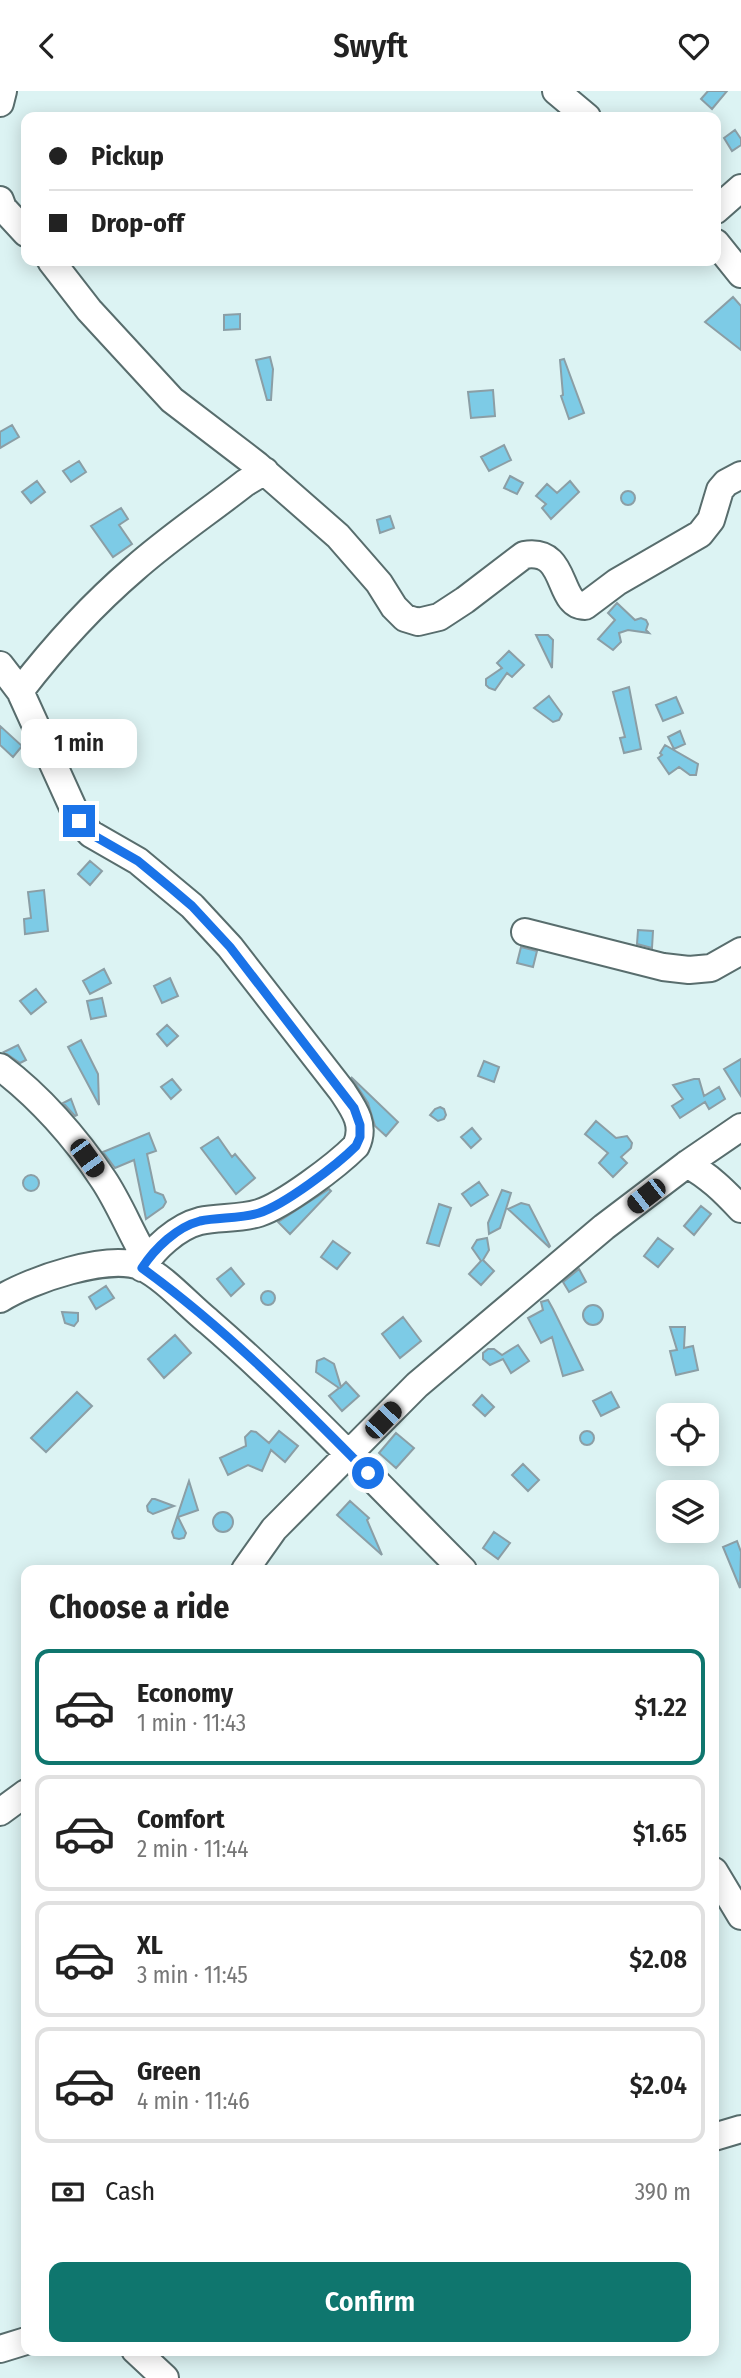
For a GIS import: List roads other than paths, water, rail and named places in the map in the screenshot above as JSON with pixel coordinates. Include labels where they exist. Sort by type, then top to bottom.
[{"type":"street","points":[[0,103],[3,91]]},
{"type":"street","points":[[556,91],[581,112]]},
{"type":"street","points":[[721,206],[741,188]]},
{"type":"street","points":[[0,200],[3,208],[21,228]]},
{"type":"street","points":[[721,249],[741,274]]},
{"type":"street","points":[[55,266],[89,310],[172,400],[265,471],[338,536],[379,583],[394,607],[405,618],[418,622],[439,617],[524,555],[533,553],[541,554],[557,568],[570,599],[579,606],[585,606],[617,582],[700,534],[711,520],[720,490],[726,483],[741,475]]},
{"type":"street","points":[[20,691],[92,608],[134,568],[265,471]]},
{"type":"street","points":[[0,665],[20,691],[79,821],[91,834],[146,868],[192,906],[230,947],[342,1091],[354,1108],[360,1125],[360,1137],[356,1146],[280,1204],[257,1214],[200,1221],[186,1226],[160,1245],[144,1264]]},
{"type":"street","points":[[525,932],[663,967],[689,970],[711,968],[741,951]]},
{"type":"street","points":[[0,1067],[18,1081],[104,1180],[144,1264],[239,1348],[458,1565]]},
{"type":"street","points":[[249,1565],[274,1529],[417,1385],[604,1227],[741,1127]]},
{"type":"street","points":[[687,1164],[705,1173],[741,1209]]},
{"type":"street","points":[[0,1299],[29,1284],[86,1267],[121,1262],[144,1264]]},
{"type":"street","points":[[0,1812],[21,1797]]},
{"type":"street","points":[[719,1879],[741,1916]]},
{"type":"street","points":[[719,2136],[741,2129]]},
{"type":"street","points":[[0,2349],[21,2343]]},
{"type":"street","points":[[141,2356],[165,2378]]}]
